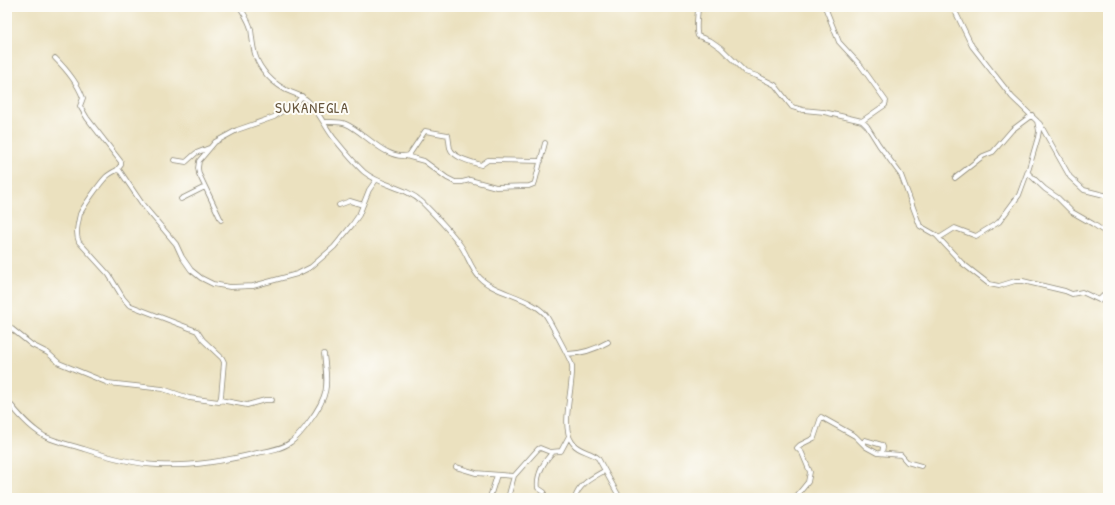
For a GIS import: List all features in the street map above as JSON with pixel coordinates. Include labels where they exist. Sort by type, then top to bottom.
[{"type":"street","points":[[240,7],[251,29],[254,53],[262,68],[276,84],[302,96],[308,101],[333,136],[365,172],[376,180],[408,193],[420,200],[460,244],[473,268],[485,282],[526,302],[544,313],[567,354],[572,367],[568,405],[569,436],[571,442],[575,446],[594,454],[598,458],[620,498]]},
{"type":"street","points":[[698,7],[696,33],[698,36],[711,41],[721,48],[745,72],[775,85],[791,107],[824,112],[862,121],[901,175],[920,226],[935,234],[962,263],[985,282],[993,286],[999,286],[1023,281],[1072,294],[1082,292],[1099,300],[1108,291]]},
{"type":"street","points":[[825,7],[839,42],[861,66],[886,101],[885,105],[862,121]]},
{"type":"street","points":[[953,7],[972,46],[1012,96],[1037,120],[1054,146],[1070,177],[1084,190],[1108,196]]},
{"type":"street","points":[[55,58],[63,66],[80,91],[83,98],[80,106],[87,118],[121,162],[121,165],[117,170],[105,178],[81,213],[77,230],[78,239],[84,248],[101,264],[129,305],[195,330],[222,358],[224,364],[220,400]]},
{"type":"street","points":[[221,220],[205,187],[198,168],[199,161],[209,148],[217,141],[237,130],[271,118],[288,107],[294,106],[302,96]]},
{"type":"street","points":[[954,178],[983,156],[994,152],[1012,130],[1032,115]]},
{"type":"street","points":[[939,238],[953,228],[976,236],[996,225],[1019,195],[1028,172],[1038,137],[1039,131],[1037,120]]},
{"type":"street","points":[[324,122],[346,124],[381,148],[393,154],[424,161],[451,180],[462,182],[470,180],[500,187],[532,185],[535,182],[545,143]]},
{"type":"street","points":[[405,156],[409,155],[425,131],[448,135],[450,147],[453,153],[459,157],[481,165],[488,160],[541,161]]},
{"type":"street","points":[[174,160],[186,162],[196,153],[209,148]]},
{"type":"street","points":[[117,170],[123,174],[143,205],[176,244],[182,257],[191,270],[200,278],[213,284],[230,287],[253,286],[297,274],[311,267],[334,247],[348,230],[359,215],[369,190],[376,180]]},
{"type":"street","points":[[1028,172],[1072,212],[1108,234]]},
{"type":"street","points":[[181,199],[205,187]]},
{"type":"street","points":[[339,205],[350,201],[363,206]]},
{"type":"street","points":[[7,325],[32,345],[48,353],[59,363],[108,383],[163,390],[189,398],[216,402],[220,400],[247,405],[265,400],[272,400]]},
{"type":"street","points":[[567,354],[579,354],[593,351],[608,342]]},
{"type":"street","points":[[7,400],[33,428],[45,436],[100,454],[132,462],[158,465],[213,462],[282,447],[295,439],[320,407],[325,395],[327,385],[324,354]]},
{"type":"street","points":[[795,498],[808,482],[810,472],[802,453],[797,448],[813,439],[820,417],[854,436],[863,444],[878,453],[902,456],[907,462],[921,466]]},
{"type":"street","points":[[508,498],[514,476],[539,448],[553,452],[561,451],[569,436]]},
{"type":"street","points":[[863,444],[865,440],[882,445],[882,453]]},
{"type":"street","points":[[544,492],[538,488],[538,478],[546,460],[553,452]]},
{"type":"street","points":[[456,468],[476,473],[514,476]]},
{"type":"street","points":[[575,498],[580,487],[604,471]]},
{"type":"street","points":[[490,497],[497,475]]},
{"type":"district","name":"SUKANEGLA","points":[[312,107]]}]
